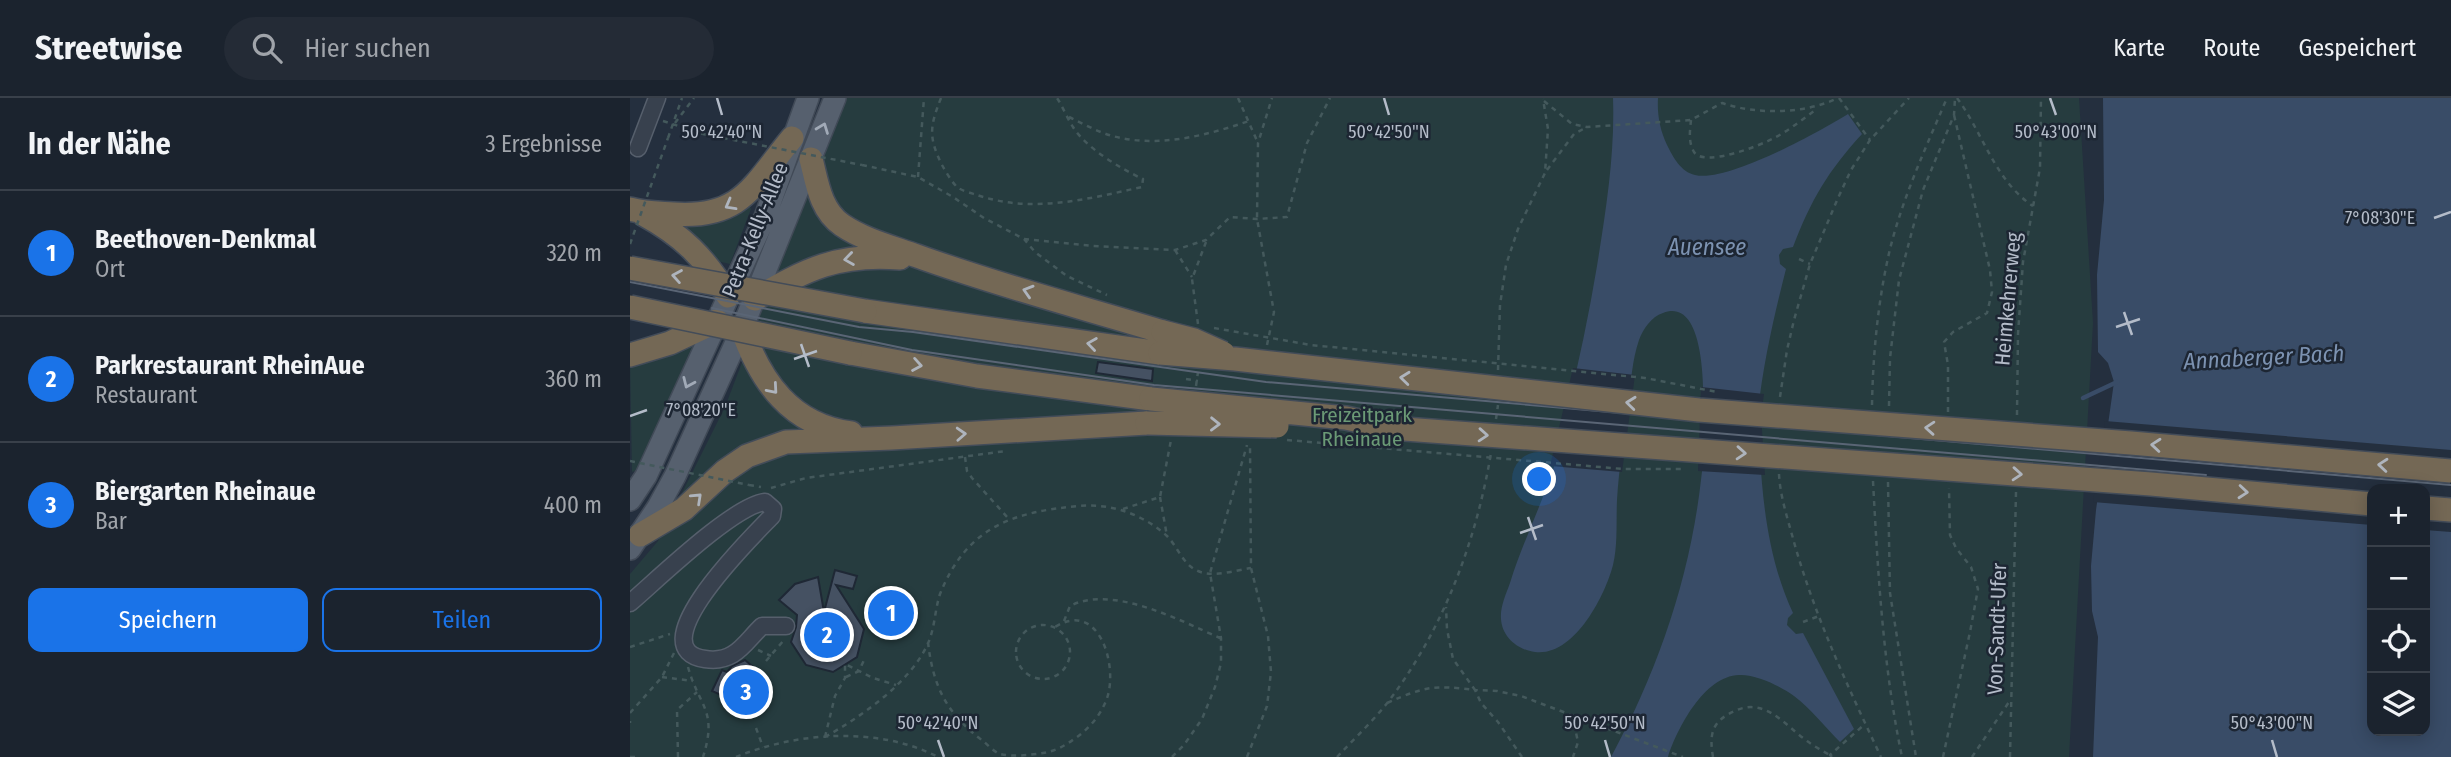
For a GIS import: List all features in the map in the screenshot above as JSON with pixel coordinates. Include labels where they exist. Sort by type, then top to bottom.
[{"type":"highway","points":[[634,210],[695,215],[715,212],[731,205],[746,195],[792,138]]},
{"type":"highway","points":[[811,159],[820,195],[827,209],[841,224],[866,237],[941,265],[1162,343]]},
{"type":"highway","points":[[634,210],[670,229],[695,250],[711,269],[735,311],[754,362],[769,387],[792,408],[808,419],[837,431],[892,438]]},
{"type":"highway","points":[[630,355],[670,343],[735,311],[795,276],[841,259],[872,256],[941,265]]},
{"type":"highway","points":[[630,268],[865,311],[1162,343],[1194,340],[1235,359],[1699,410],[2451,471]]},
{"type":"highway","points":[[630,307],[850,353],[977,376],[1151,399],[1346,418],[1391,428],[2367,503]]},
{"type":"highway","points":[[635,542],[684,509],[725,471],[747,456],[786,442],[1147,423],[1269,425],[1344,433],[1391,428]]},
{"type":"highway","points":[[2430,508],[2451,510]]},
{"type":"main road","name":"Petra-Kelly-Allee","points":[[735,311],[792,138],[808,98]]},
{"type":"main road","name":"Petra-Kelly-Allee","points":[[735,311],[811,159],[835,98]]},
{"type":"main road","points":[[630,500],[646,476],[735,311]]},
{"type":"main road","points":[[635,542],[675,476],[735,311]]},
{"type":"street","points":[[638,148],[657,98]]},
{"type":"street","points":[[630,603],[699,542],[737,514],[759,503],[769,504],[773,509],[772,516],[721,570],[702,597],[683,639],[690,654],[705,659],[718,659],[740,650],[762,626],[786,626]]},
{"type":"path","points":[[630,244],[682,98]]},
{"type":"path","points":[[673,125],[694,98]]},
{"type":"path","points":[[918,177],[925,98]]},
{"type":"path","points":[[941,98],[931,132],[934,148],[959,189],[990,200],[1026,205],[1073,202],[1142,187],[1143,179],[1125,171],[1093,148],[1074,128],[1057,98]]},
{"type":"path","points":[[1238,98],[1258,143]]},
{"type":"path","points":[[1257,219],[1258,143],[1272,98]]},
{"type":"path","points":[[1024,240],[1175,250],[1206,240],[1230,217],[1287,217],[1307,143],[1330,98]]},
{"type":"path","points":[[1542,98],[1572,124],[1587,127],[1691,120],[1722,103],[1741,109],[1819,107]]},
{"type":"path","points":[[1720,98],[1722,103]]},
{"type":"path","points":[[1691,120],[1689,139],[1695,154],[1702,158],[1711,158],[1771,140],[1819,107],[1838,98],[1870,140]]},
{"type":"path","points":[[1957,98],[2006,179],[2022,198],[2034,206]]},
{"type":"path","name":"Heimkehrerweg","points":[[2017,425],[2018,334],[2023,262],[2040,168],[2041,98]]},
{"type":"path","points":[[1948,402],[1948,365],[1944,342],[1953,332],[1987,313],[1992,292],[1990,270],[1954,115]]},
{"type":"path","points":[[650,116],[703,134],[918,177],[1024,240],[1035,252],[1067,276],[1116,299]]},
{"type":"path","points":[[1069,117],[1109,135],[1152,141],[1202,134],[1249,121]]},
{"type":"path","points":[[1545,173],[1574,134],[1587,127]]},
{"type":"path","points":[[920,134],[931,132]]},
{"type":"path","points":[[953,197],[959,189]]},
{"type":"path","points":[[1192,279],[1206,240]]},
{"type":"path","points":[[1175,250],[1192,279],[1197,315]]},
{"type":"path","points":[[1799,259],[1810,264]]},
{"type":"path","points":[[1190,322],[1202,325]]},
{"type":"path","points":[[1213,328],[1311,345],[1645,378],[1720,393]]},
{"type":"path","points":[[1186,379],[1199,381]]},
{"type":"path","points":[[1774,399],[1788,400]]},
{"type":"path","points":[[1885,408],[1899,409]]},
{"type":"path","points":[[1940,412],[1954,414]]},
{"type":"path","points":[[2009,418],[2023,419]]},
{"type":"path","points":[[1247,757],[1267,706],[1271,672],[1268,636],[1251,568],[1250,434]]},
{"type":"path","points":[[1286,440],[1623,470],[1688,469]]},
{"type":"path","points":[[630,461],[767,488],[806,478],[965,457],[967,471],[1009,518]]},
{"type":"path","points":[[1769,473],[1783,474]]},
{"type":"path","points":[[1865,480],[1893,482]]},
{"type":"path","name":"Von-Sandt-Ufer","points":[[2010,757],[2016,489]]},
{"type":"path","points":[[1942,757],[1978,589],[1971,567],[1956,548],[1950,535],[1949,494]]},
{"type":"path","points":[[1160,497],[1167,536]]},
{"type":"path","points":[[1055,627],[1062,632],[1070,647],[1068,664],[1056,676],[1038,679],[1030,676],[1018,662],[1016,653],[1021,635],[1037,625],[1055,627],[1064,621],[1077,621],[1088,625],[1105,645],[1111,670],[1110,687],[1103,706],[1086,729],[1059,748],[1035,754],[998,755],[966,727],[947,705],[930,664],[929,642],[939,596],[956,564],[978,539],[1009,518],[1051,508],[1091,505],[1123,509],[1167,536],[1190,566],[1199,572],[1251,568]]},
{"type":"path","points":[[1171,757],[1184,745],[1202,719],[1221,663],[1221,638],[1210,573]]},
{"type":"path","points":[[1064,621],[1070,606],[1076,603],[1107,600],[1129,602],[1221,638]]},
{"type":"path","points":[[1446,607],[1453,659],[1522,757]]},
{"type":"path","points":[[1803,622],[1819,616]]},
{"type":"path","points":[[766,661],[784,640],[786,626]]},
{"type":"path","points":[[630,647],[675,633],[683,639],[662,677],[630,713]]},
{"type":"path","points":[[825,737],[860,716],[896,685],[911,669],[929,642]]},
{"type":"path","points":[[845,678],[859,671],[865,658]]},
{"type":"path","points":[[687,662],[706,708],[709,724],[703,757]]},
{"type":"path","points":[[825,737],[835,696],[845,678],[845,664],[873,678],[896,685]]},
{"type":"path","points":[[662,677],[693,681]]},
{"type":"path","points":[[1387,703],[1423,688],[1439,686],[1497,691],[1521,696],[1684,757]]},
{"type":"path","points":[[678,757],[677,710],[698,691]]},
{"type":"path","points":[[1972,757],[2011,699]]},
{"type":"path","points":[[1713,757],[1710,738],[1714,726],[1730,712],[1751,707],[1760,707],[1771,712],[1794,728],[1806,741],[1830,756],[1865,724]]},
{"type":"path","points":[[1572,714],[1578,742],[1573,757]]},
{"type":"path","points":[[756,728],[764,747]]},
{"type":"path","points":[[736,757],[764,747],[825,737],[900,743],[918,747],[938,757]]},
{"type":"green space","name":"Freizeitpark Rheinaue","points":[[843,98],[2079,98],[2093,323],[2069,757],[630,757],[630,574],[658,541],[725,407]]},
{"type":"green space","points":[[746,207],[751,209],[730,264],[717,261],[684,227],[686,224],[725,218]]},
{"type":"green space","points":[[694,342],[695,345],[638,470],[632,472],[630,362]]},
{"type":"water","name":"Auensee","points":[[1613,98],[1658,98],[1662,134],[1667,145],[1682,167],[1695,175],[1710,175],[1750,164],[1848,114],[1862,134],[1822,187],[1793,247],[1783,249],[1779,255],[1780,264],[1786,269],[1766,358],[1758,417],[1763,496],[1769,536],[1773,556],[1793,613],[1788,618],[1787,625],[1796,634],[1803,633],[1854,729],[1840,742],[1788,692],[1760,679],[1739,675],[1714,684],[1704,694],[1685,719],[1668,757],[1611,757],[1643,691],[1670,623],[1696,516],[1703,458],[1702,372],[1695,334],[1688,319],[1677,312],[1663,313],[1651,320],[1639,340],[1632,372],[1619,476],[1615,557],[1609,578],[1595,607],[1575,635],[1563,645],[1549,651],[1523,649],[1512,642],[1502,626],[1504,601],[1556,460],[1584,338],[1607,203],[1613,140]]},
{"type":"water","points":[[2103,98],[2451,98],[2451,757],[2093,757],[2098,637],[2092,611],[2091,566],[2114,382],[2108,363],[2098,352],[2097,275],[2104,200]]},
{"type":"pier","points":[[1573,368],[1635,375],[1622,472],[1550,466]]},
{"type":"pier","points":[[1701,387],[1764,394],[1761,415],[1765,475],[1698,471]]},
{"type":"pier","points":[[2105,421],[2451,450],[2451,532],[2430,530],[2430,484],[2367,484],[2367,525],[2093,502]]},
{"type":"building","points":[[1098,362],[1153,369],[1152,381],[1096,373]]},
{"type":"building","points":[[835,570],[857,576],[853,589],[836,585],[864,629],[857,657],[833,672],[806,665],[791,642],[797,615],[779,600],[795,584],[818,577],[824,612]]},
{"type":"building","points":[[745,660],[752,666],[752,674],[746,680],[731,680],[723,696],[712,691],[722,670],[727,672],[732,666]]},
{"type":"waterway","name":"Annaberger Bach","points":[[2083,398],[2117,382]]},
{"type":"tram line","points":[[630,282],[859,327],[913,332],[1266,382],[2451,485]]},
{"type":"tram line","points":[[712,308],[912,350],[1154,385],[2206,475]]},
{"type":"place","name":"Beethoven-Denkmal","points":[[891,613]]},
{"type":"place","name":"Parkrestaurant RheinAue","points":[[827,635]]},
{"type":"place","name":"Biergarten Rheinaue","points":[[746,692]]}]
